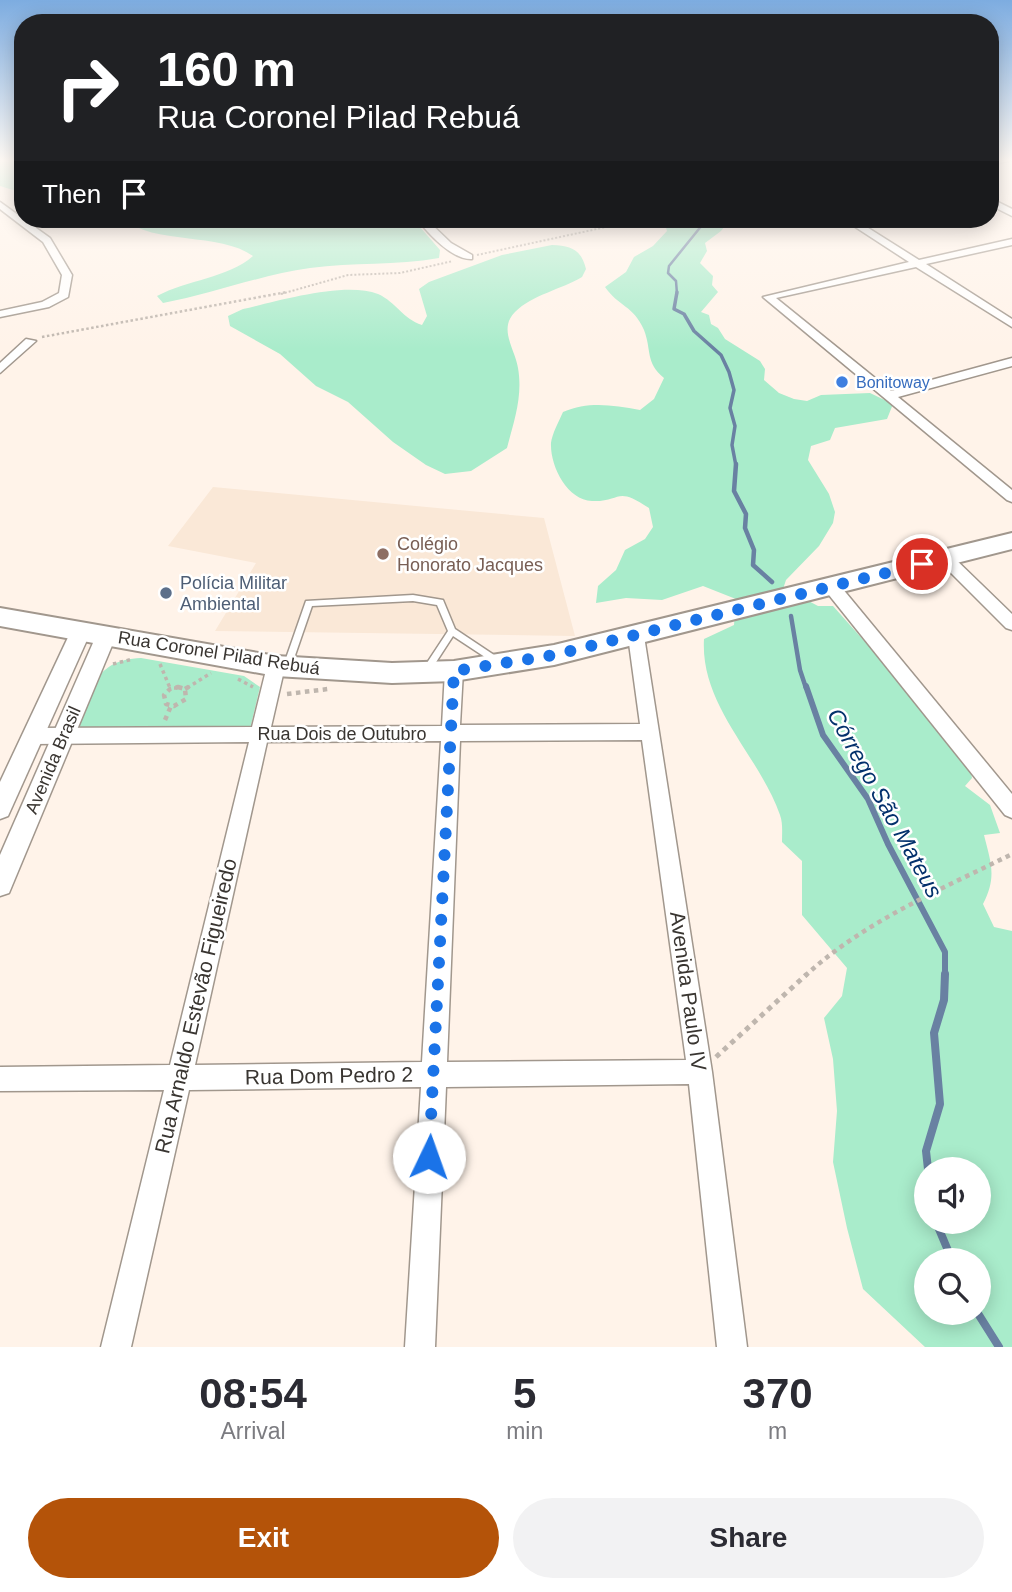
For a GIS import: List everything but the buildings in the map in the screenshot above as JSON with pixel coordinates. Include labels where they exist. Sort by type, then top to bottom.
[{"type":"main road","name":"Rua Coronel Pilad Rebuá","points":[[0,617],[282,666],[369,672],[454,671],[503,665],[636,636],[1012,541]]},
{"type":"street","points":[[0,314],[45,306],[64,295],[67,275],[47,240],[31,228]]},
{"type":"street","points":[[430,228],[448,246],[468,257]]},
{"type":"street","points":[[862,228],[1012,324]]},
{"type":"street","points":[[1012,242],[768,297],[1012,497]]},
{"type":"street","points":[[0,369],[30,341]]},
{"type":"street","points":[[888,396],[1012,362]]},
{"type":"street","points":[[945,558],[1012,624]]},
{"type":"street","points":[[831,586],[1012,809]]},
{"type":"street","name":"Avenida Brasil","points":[[0,808],[81,631]]},
{"type":"street","name":"Avenida Brasil","points":[[0,884],[106,636]]},
{"type":"street","name":"Avenida Paulo IV","points":[[636,636],[700,1072],[732,1347]]},
{"type":"street","name":"Rua Arnaldo Estevão Figueiredo","points":[[116,1347],[260,734],[282,666]]},
{"type":"street","points":[[420,1347],[454,671]]},
{"type":"street","name":"Rua Dois de Outubro","points":[[33,736],[650,732]]},
{"type":"street","name":"Rua Dom Pedro 2","points":[[0,1079],[700,1072]]},
{"type":"lane","points":[[282,666],[309,603],[413,598],[440,602],[452,631],[503,665]]},
{"type":"lane","points":[[426,672],[452,631]]},
{"type":"path","points":[[30,341],[69,330],[277,295],[348,275],[400,273],[610,228]]},
{"type":"path","points":[[104,671],[111,665],[134,659]]},
{"type":"path","points":[[159,664],[170,689]]},
{"type":"path","points":[[171,706],[162,698],[170,689],[185,689],[211,673]]},
{"type":"path","points":[[162,726],[171,706],[186,699],[185,689]]},
{"type":"path","points":[[700,1072],[832,951],[932,894],[1012,854]]},
{"type":"shaded area","name":"Colégio Honorato Jacques","points":[[213,487],[544,518],[575,636],[215,631],[256,563],[168,546]]},
{"type":"green space","points":[[140,228],[421,228],[440,250],[439,258],[310,268],[163,303],[157,296],[232,269],[253,256],[223,244]]},
{"type":"green space","points":[[666,228],[723,228],[705,243],[707,251],[700,263],[713,276],[712,285],[718,292],[701,312],[709,315],[711,324],[718,328],[725,339],[760,361],[765,369],[764,380],[779,393],[807,401],[821,395],[870,393],[893,404],[887,419],[835,428],[830,440],[811,446],[808,460],[829,494],[835,512],[833,523],[819,546],[786,580],[781,595],[746,603],[703,586],[662,600],[626,598],[596,603],[598,586],[616,570],[625,550],[645,539],[653,527],[649,508],[630,497],[619,496],[592,501],[575,495],[557,471],[551,443],[563,412],[591,405],[640,410],[654,399],[664,378],[651,361],[644,330],[631,311],[605,287],[626,272],[634,257],[653,246],[667,231]]},
{"type":"green space","points":[[552,245],[574,250],[581,257],[586,269],[582,277],[530,301],[510,319],[508,332],[519,378],[519,398],[507,448],[471,471],[445,474],[426,465],[393,442],[348,402],[316,386],[280,354],[230,326],[228,316],[243,309],[292,297],[348,290],[378,294],[422,325],[427,316],[419,289],[429,282],[502,255]]},
{"type":"green space","points":[[803,598],[818,606],[833,606],[874,652],[890,663],[969,762],[972,778],[965,786],[990,805],[1000,833],[984,835],[991,878],[983,904],[994,927],[1012,931],[1012,1347],[925,1347],[863,1289],[833,1162],[837,1111],[833,1059],[824,1018],[842,996],[847,968],[802,915],[802,861],[782,842],[781,818],[771,793],[733,730],[711,686],[705,663],[704,639],[734,625],[735,613]]},
{"type":"green space","points":[[141,658],[244,676],[260,687],[250,729],[75,729],[96,680],[104,671],[125,660]]},
{"type":"waterway","points":[[677,293],[676,281],[668,273],[669,266],[700,228]]},
{"type":"waterway","points":[[677,293],[674,309],[684,314],[694,331],[721,355],[729,372],[734,390],[730,408],[735,426],[732,445],[736,465]]},
{"type":"waterway","points":[[736,465],[734,491],[746,514],[745,528],[754,550],[753,565],[772,582]]},
{"type":"waterway","name":"Córrego São Mateus","points":[[791,616],[800,670],[806,688]]},
{"type":"waterway","name":"Córrego São Mateus","points":[[806,686],[823,735],[868,799],[888,844],[945,952],[945,974]]},
{"type":"waterway","name":"Córrego São Mateus","points":[[927,1157],[926,1151],[940,1104],[934,1033],[944,1000],[945,974]]},
{"type":"waterway","name":"Córrego São Mateus","points":[[941,1234],[947,1248]]},
{"type":"waterway","name":"Córrego São Mateus","points":[[985,1325],[999,1347]]},
{"type":"place","name":"Bonitoway","points":[[842,382]]},
{"type":"place","name":"Colégio Honorato Jacques","points":[[383,554]]},
{"type":"place","name":"Polícia Militar Ambiental","points":[[166,593]]},
{"type":"route","points":[[429,1157],[454,671],[554,655],[922,564]]}]
